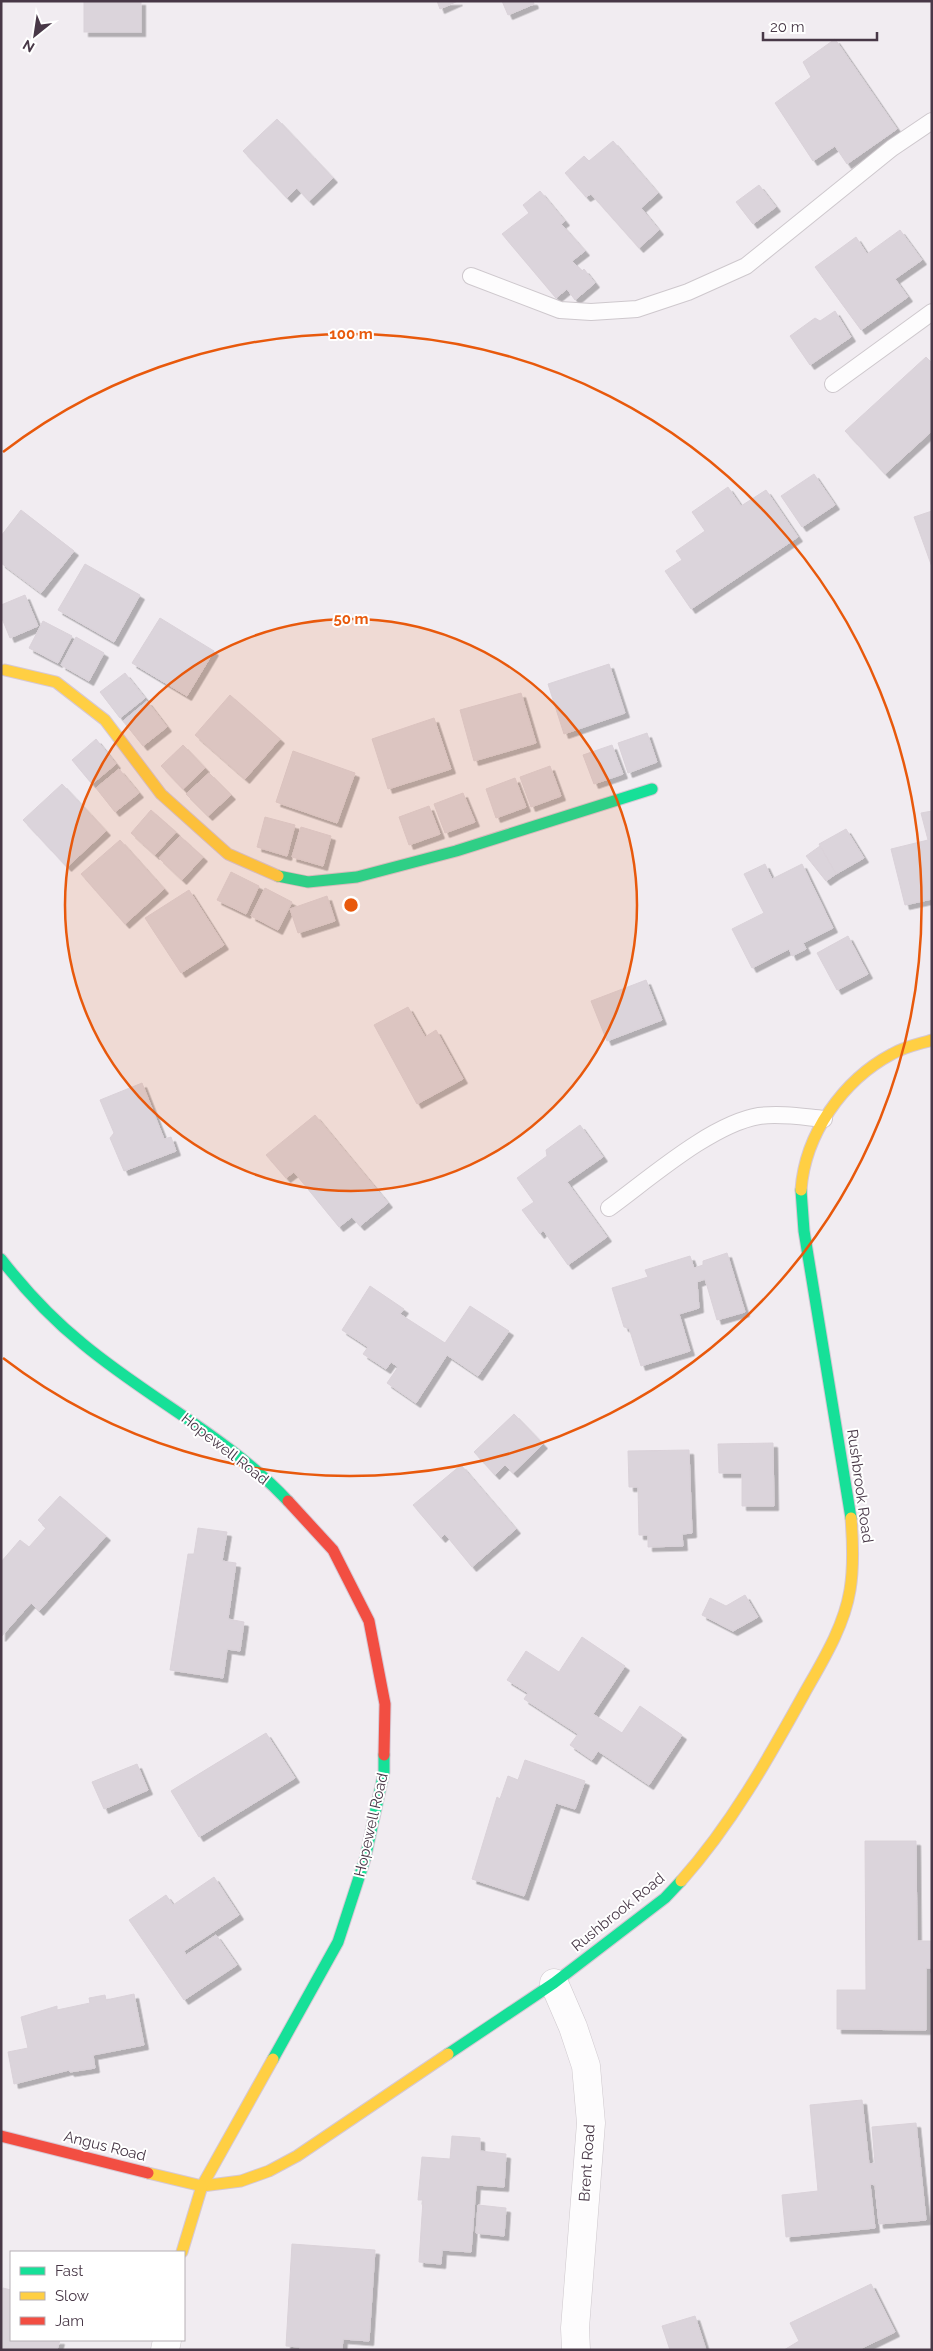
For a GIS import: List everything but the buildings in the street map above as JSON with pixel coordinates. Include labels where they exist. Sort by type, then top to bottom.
[{"type":"street","points":[[3,668],[56,682],[104,720],[161,794],[228,854],[282,878],[308,882],[357,877],[456,851],[652,789]]},
{"type":"street","name":"Rushbrook Road","points":[[554,1983],[665,1898],[694,1866],[757,1779],[833,1640],[850,1592],[854,1553],[850,1503],[804,1231],[800,1186],[811,1142],[835,1103],[862,1075],[891,1054],[932,1040]]},
{"type":"street","name":"Hopewell Road","points":[[1,1259],[25,1290],[83,1344],[216,1439],[277,1490],[333,1550],[369,1621],[385,1704],[384,1772],[365,1859],[338,1942],[202,2186],[182,2251]]},
{"type":"street","points":[[202,2186],[241,2181],[270,2171],[298,2156],[554,1983]]},
{"type":"street","name":"Brent Road","points":[[554,1983],[573,2027],[586,2066],[591,2123],[575,2328],[576,2350]]},
{"type":"street","name":"Angus Road","points":[[1,2136],[202,2186]]},
{"type":"lane","points":[[471,276],[560,310],[591,312],[637,309],[688,292],[746,266],[892,148],[932,121]]},
{"type":"lane","points":[[833,384],[932,312]]},
{"type":"lane","points":[[609,1208],[702,1141],[729,1125],[757,1116],[779,1114],[824,1119]]},
{"type":"traffic: fast","points":[[278,876],[308,882],[357,877],[456,851],[652,789]]},
{"type":"traffic: fast","points":[[801,1190],[804,1231],[851,1518]]},
{"type":"traffic: fast","points":[[1,1259],[39,1304],[60,1325],[108,1364],[240,1457],[288,1501]]},
{"type":"traffic: fast","points":[[273,2059],[338,1942],[365,1859],[384,1772],[384,1755]]},
{"type":"traffic: fast","points":[[448,2054],[554,1983],[665,1898],[681,1881]]},
{"type":"traffic: slow","points":[[5,670],[56,682],[105,720],[161,794],[228,854],[278,876]]},
{"type":"traffic: slow","points":[[801,1190],[804,1169],[810,1149],[819,1129],[843,1094],[858,1078],[892,1054],[932,1040]]},
{"type":"traffic: slow","points":[[681,1881],[699,1860],[748,1791],[832,1644],[843,1617],[850,1590],[853,1554],[851,1518]]},
{"type":"traffic: slow","points":[[148,2173],[202,2186],[241,2181],[269,2171],[297,2156],[448,2054]]},
{"type":"traffic: slow","points":[[182,2251],[202,2186],[273,2059]]},
{"type":"traffic: jam","points":[[288,1501],[333,1550],[369,1621],[385,1704],[384,1755]]},
{"type":"traffic: jam","points":[[1,2136],[148,2173]]}]
